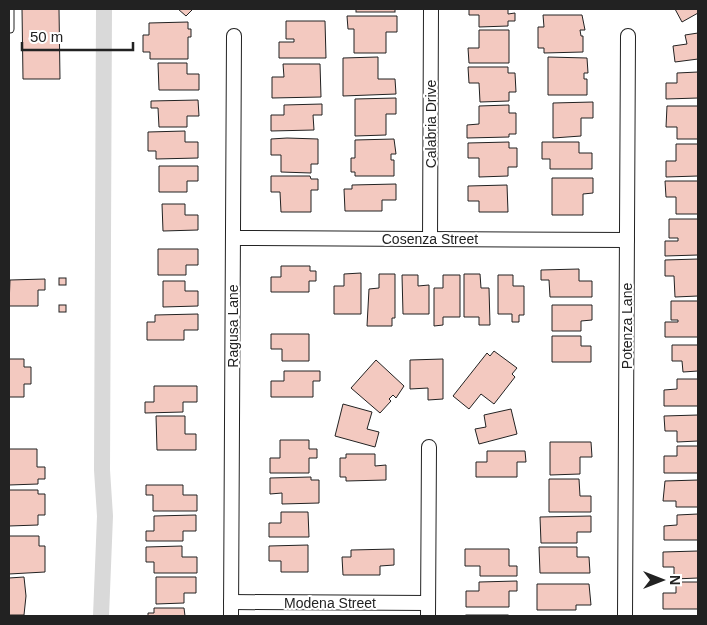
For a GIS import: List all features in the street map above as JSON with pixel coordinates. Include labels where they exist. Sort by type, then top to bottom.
[{"type":"street","name":"Calabria Drive","points":[[430,240],[431,9]]},
{"type":"street","name":"Ragusa Lane","points":[[231,609],[234,36]]},
{"type":"street","name":"Potenza Lane","points":[[625,616],[628,36]]},
{"type":"street","name":"Cosenza Street","points":[[233,238],[627,240]]},
{"type":"street","points":[[428,610],[429,447]]},
{"type":"street","name":"Modena Street","points":[[231,609],[428,610]]},
{"type":"lane","points":[[10,9],[10,29]]},
{"type":"building","points":[[22,9],[59,9],[60,79],[23,79]]},
{"type":"building","points":[[178,9],[193,9],[186,16]]},
{"type":"building","points":[[356,9],[395,9],[395,12],[356,12]]},
{"type":"building","points":[[469,9],[508,9],[508,14],[515,13],[515,21],[508,21],[508,26],[479,27],[479,15],[469,15]]},
{"type":"building","points":[[675,9],[698,9],[698,13],[682,22]]},
{"type":"building","points":[[543,15],[582,15],[585,30],[580,30],[581,36],[583,36],[583,52],[544,53],[544,48],[538,48],[538,27],[544,27]]},
{"type":"building","points":[[347,16],[397,16],[397,32],[386,32],[386,53],[354,53],[354,29],[348,29]]},
{"type":"building","points":[[286,21],[325,21],[326,58],[279,58],[279,42],[294,42],[294,39],[286,39]]},
{"type":"building","points":[[188,22],[188,29],[191,29],[191,37],[188,37],[188,59],[150,59],[150,52],[143,52],[143,35],[149,35],[149,23]]},
{"type":"building","points":[[479,30],[509,30],[509,63],[469,63],[468,48],[479,48]]},
{"type":"building","points":[[698,33],[698,59],[675,62],[673,46],[687,44],[685,35]]},
{"type":"building","points":[[378,57],[378,79],[395,79],[396,94],[343,96],[343,58]]},
{"type":"building","points":[[548,57],[587,58],[588,73],[584,73],[584,79],[587,79],[587,95],[548,95]]},
{"type":"building","points":[[158,63],[187,63],[187,74],[199,74],[199,90],[159,90]]},
{"type":"building","points":[[283,64],[320,64],[321,97],[272,98],[272,77],[284,77]]},
{"type":"building","points":[[468,67],[508,67],[508,73],[515,73],[516,92],[509,92],[509,101],[480,102],[479,83],[469,83]]},
{"type":"building","points":[[698,72],[698,98],[666,99],[666,83],[677,83],[677,73]]},
{"type":"building","points":[[396,98],[396,114],[386,114],[386,135],[355,136],[355,99]]},
{"type":"building","points":[[198,100],[199,116],[187,116],[187,127],[159,127],[158,108],[151,108],[151,101]]},
{"type":"building","points":[[593,102],[593,118],[581,118],[581,136],[553,138],[553,103]]},
{"type":"building","points":[[322,104],[322,115],[313,115],[314,130],[271,131],[271,115],[284,115],[284,105]]},
{"type":"building","points":[[509,105],[509,113],[516,113],[516,134],[509,134],[509,137],[467,138],[467,125],[479,124],[479,106]]},
{"type":"building","points":[[667,106],[698,106],[698,139],[677,139],[677,127],[666,127]]},
{"type":"building","points":[[185,131],[185,142],[198,142],[198,158],[156,159],[156,151],[148,151],[148,132]]},
{"type":"building","points":[[271,139],[318,139],[318,164],[311,164],[311,173],[281,172],[281,155],[271,155]]},
{"type":"building","points":[[394,139],[396,154],[391,154],[391,160],[394,160],[394,176],[355,176],[355,172],[351,172],[351,158],[355,158],[355,140]]},
{"type":"building","points":[[509,142],[509,148],[517,148],[517,167],[508,167],[508,176],[479,177],[479,158],[468,158],[468,143]]},
{"type":"building","points":[[542,142],[579,142],[579,153],[592,153],[592,169],[550,169],[550,159],[542,159]]},
{"type":"building","points":[[676,144],[698,144],[698,176],[666,177],[666,161],[676,161]]},
{"type":"building","points":[[159,166],[198,166],[198,181],[187,181],[187,192],[159,192]]},
{"type":"building","points":[[271,176],[310,176],[311,179],[318,179],[318,190],[311,190],[311,212],[281,212],[280,192],[271,192]]},
{"type":"building","points":[[552,178],[593,178],[593,193],[583,194],[583,215],[552,215]]},
{"type":"building","points":[[665,181],[698,181],[698,214],[676,214],[676,197],[666,197]]},
{"type":"building","points":[[396,184],[396,200],[382,200],[382,211],[345,211],[344,189],[352,189],[352,185]]},
{"type":"building","points":[[507,185],[508,212],[479,212],[479,201],[468,201],[468,186]]},
{"type":"building","points":[[162,204],[185,204],[185,215],[198,215],[198,230],[163,231]]},
{"type":"building","points":[[669,219],[698,219],[698,255],[665,256],[665,241],[678,241],[678,238],[669,238]]},
{"type":"building","points":[[158,249],[198,249],[198,265],[186,265],[186,275],[158,275]]},
{"type":"building","points":[[698,259],[698,296],[675,297],[674,276],[665,276],[665,260]]},
{"type":"building","points":[[281,266],[310,266],[310,271],[316,271],[316,281],[309,281],[309,292],[271,292],[271,277],[281,277]]},
{"type":"building","points":[[579,269],[579,281],[592,281],[592,297],[550,297],[549,280],[541,280],[541,270]]},
{"type":"building","points":[[361,273],[361,314],[334,314],[334,286],[344,286],[344,274]]},
{"type":"building","points":[[379,274],[395,274],[395,318],[392,318],[392,326],[367,326],[369,289],[379,288]]},
{"type":"building","points":[[464,274],[480,274],[481,288],[489,288],[490,325],[479,325],[479,317],[464,317]]},
{"type":"building","points":[[402,275],[418,275],[418,286],[429,285],[429,314],[403,314]]},
{"type":"building","points":[[443,275],[460,275],[460,317],[443,317],[443,325],[434,326],[434,288],[443,288]]},
{"type":"building","points":[[498,275],[513,275],[513,286],[524,286],[524,315],[519,315],[519,322],[512,322],[512,314],[498,314]]},
{"type":"building","points":[[59,278],[66,278],[66,285],[59,285]]},
{"type":"building","points":[[45,279],[45,290],[38,290],[38,306],[9,306],[10,280]]},
{"type":"building","points":[[163,281],[185,281],[185,291],[198,291],[198,306],[163,307]]},
{"type":"building","points":[[671,301],[698,301],[698,337],[665,337],[665,322],[678,322],[678,320],[671,320]]},
{"type":"building","points":[[59,305],[66,305],[66,312],[59,312]]},
{"type":"building","points":[[552,305],[592,305],[592,320],[581,321],[581,331],[552,331]]},
{"type":"building","points":[[198,314],[198,330],[184,330],[184,340],[147,340],[147,322],[155,322],[155,315]]},
{"type":"building","points":[[271,334],[309,334],[309,361],[282,361],[282,349],[271,349]]},
{"type":"building","points":[[552,336],[581,336],[581,346],[591,346],[591,362],[552,362]]},
{"type":"building","points":[[672,345],[698,345],[698,371],[683,372],[682,361],[672,361]]},
{"type":"building","points":[[494,351],[517,368],[512,374],[515,377],[494,404],[481,394],[469,409],[453,396],[487,353],[490,356]]},
{"type":"building","points":[[9,359],[24,359],[24,367],[31,367],[31,384],[24,384],[24,397],[9,397]]},
{"type":"building","points":[[443,359],[443,399],[428,400],[428,388],[410,389],[410,360]]},
{"type":"building","points":[[376,360],[404,386],[396,398],[393,395],[389,399],[391,401],[380,413],[351,388]]},
{"type":"building","points":[[284,371],[320,371],[320,381],[313,381],[313,397],[271,397],[271,381],[284,381]]},
{"type":"building","points":[[677,379],[698,379],[698,406],[664,406],[664,390],[677,389]]},
{"type":"building","points":[[154,386],[197,386],[197,402],[183,402],[183,412],[145,413],[145,402],[154,402]]},
{"type":"building","points":[[343,404],[372,412],[367,429],[379,432],[375,447],[335,436]]},
{"type":"building","points":[[511,409],[517,434],[479,444],[475,429],[486,427],[484,415]]},
{"type":"building","points":[[698,415],[698,441],[677,442],[677,431],[665,431],[664,416]]},
{"type":"building","points":[[156,416],[185,416],[185,434],[196,434],[196,450],[157,450]]},
{"type":"building","points":[[280,440],[309,440],[309,449],[317,449],[317,458],[309,458],[309,473],[270,473],[270,458],[280,458]]},
{"type":"building","points":[[550,442],[591,442],[592,457],[580,457],[580,474],[550,475]]},
{"type":"building","points":[[677,446],[698,446],[698,473],[664,473],[664,456],[677,456]]},
{"type":"building","points":[[9,449],[37,449],[37,467],[45,467],[45,479],[38,479],[38,484],[9,485]]},
{"type":"building","points":[[487,451],[525,451],[526,462],[517,462],[517,477],[476,477],[476,462],[487,462]]},
{"type":"building","points":[[346,454],[375,454],[375,466],[386,465],[386,480],[346,481],[346,477],[340,477],[340,458],[346,458]]},
{"type":"building","points":[[311,477],[311,480],[319,480],[319,503],[282,504],[282,493],[270,494],[270,478]]},
{"type":"building","points":[[549,479],[579,479],[580,496],[591,496],[591,512],[549,512]]},
{"type":"building","points":[[698,480],[698,507],[676,507],[676,501],[663,501],[665,481]]},
{"type":"building","points":[[146,485],[183,485],[183,495],[197,495],[197,511],[153,511],[153,495],[146,495]]},
{"type":"building","points":[[9,490],[38,490],[38,494],[45,494],[45,515],[38,515],[38,525],[9,526]]},
{"type":"building","points":[[281,512],[308,512],[309,537],[269,537],[269,523],[281,523]]},
{"type":"building","points":[[698,514],[698,540],[664,540],[664,526],[677,525],[677,515]]},
{"type":"building","points":[[196,515],[196,531],[183,531],[183,541],[146,541],[146,531],[154,531],[154,516]]},
{"type":"building","points":[[591,516],[591,532],[577,532],[577,543],[541,543],[540,517]]},
{"type":"building","points":[[9,536],[39,536],[39,546],[45,546],[45,572],[9,574]]},
{"type":"building","points":[[308,545],[308,572],[281,572],[281,561],[269,561],[269,546]]},
{"type":"building","points":[[182,546],[182,557],[197,557],[197,573],[154,573],[154,562],[146,562],[146,547]]},
{"type":"building","points":[[539,547],[577,547],[577,557],[589,557],[590,573],[540,573]]},
{"type":"building","points":[[394,549],[394,565],[380,566],[380,575],[343,575],[342,557],[351,557],[351,550]]},
{"type":"building","points":[[465,549],[509,549],[509,566],[517,566],[517,576],[480,576],[480,566],[465,566]]},
{"type":"building","points":[[698,551],[698,578],[674,579],[674,567],[663,567],[663,552]]},
{"type":"building","points":[[24,577],[26,596],[24,615],[9,615],[9,578]]},
{"type":"building","points":[[156,577],[196,577],[196,593],[184,593],[184,603],[156,604]]},
{"type":"building","points":[[517,581],[517,591],[509,591],[509,607],[466,607],[466,591],[479,591],[479,582]]},
{"type":"building","points":[[676,582],[698,582],[698,609],[663,609],[663,593],[676,593]]},
{"type":"building","points":[[537,584],[589,584],[591,605],[576,605],[576,610],[537,610]]},
{"type":"building","points":[[154,608],[184,608],[185,616],[148,616],[148,613],[154,613]]},
{"type":"building","points":[[508,615],[508,616],[466,616]]},
{"type":"waterway","points":[[101,616],[105,516],[102,470],[104,9]]}]
